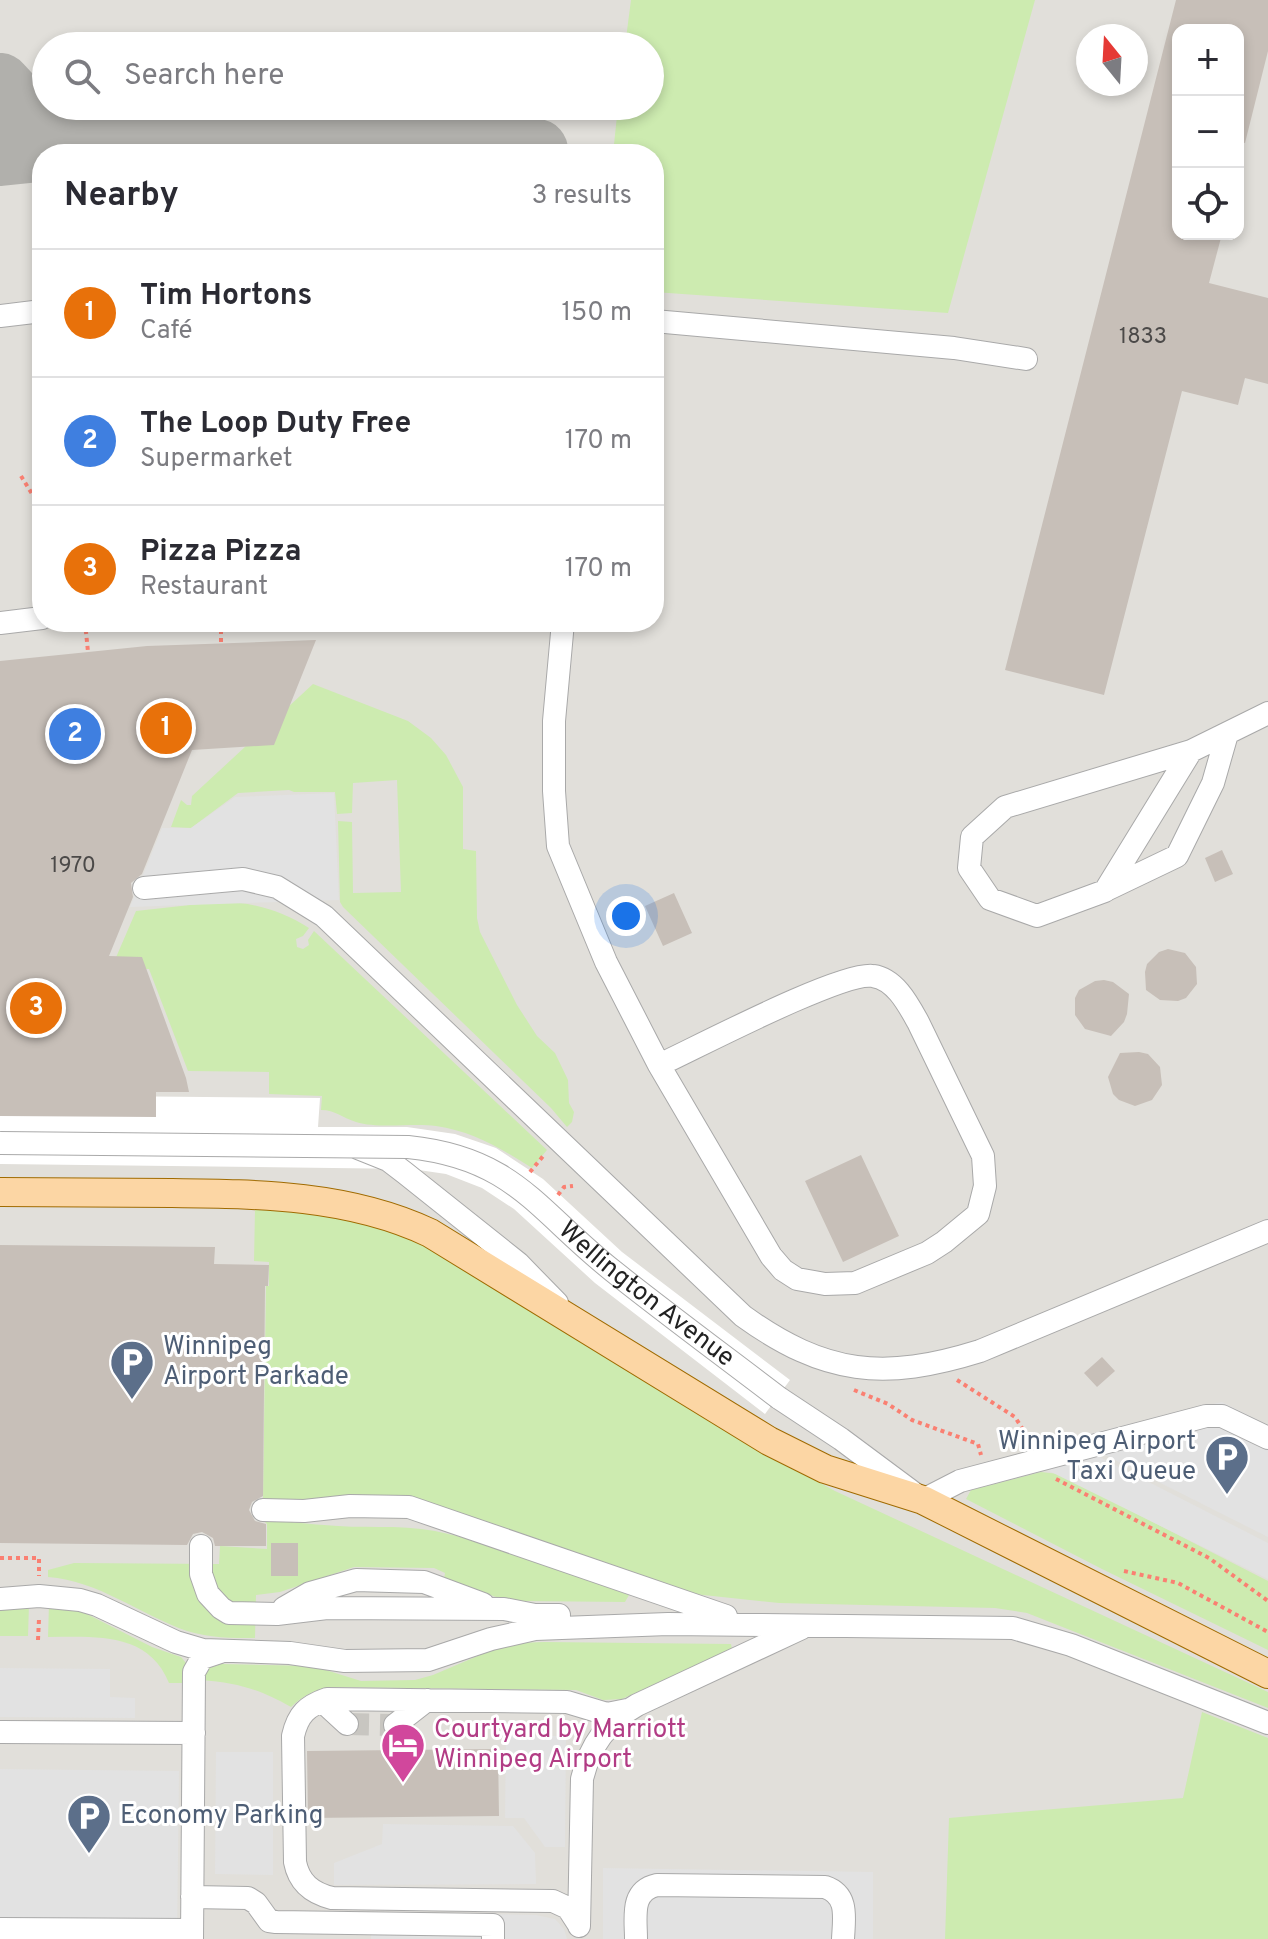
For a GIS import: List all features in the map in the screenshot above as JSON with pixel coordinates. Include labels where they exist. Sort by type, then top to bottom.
[{"type":"main road","name":"Wellington Avenue","points":[[0,1192],[253,1194],[364,1208],[388,1214],[430,1233],[783,1448],[825,1469],[923,1500],[1268,1674]]},
{"type":"street","points":[[0,316],[32,312]]},
{"type":"street","points":[[664,322],[954,348],[1026,359]]},
{"type":"street","points":[[0,623],[32,619]]},
{"type":"street","points":[[562,632],[554,721],[558,846],[606,962],[659,1065],[771,1256],[783,1270],[797,1279],[825,1284],[855,1283],[944,1242],[978,1214],[985,1186],[983,1156],[907,1001],[888,981],[862,975],[823,989],[659,1065]]},
{"type":"street","points":[[1227,734],[1213,783],[1177,856],[1105,891],[1037,916],[990,899],[969,868],[972,837],[1005,807],[1191,751],[1268,713]]},
{"type":"street","points":[[1105,891],[1191,751]]},
{"type":"street","points":[[144,888],[243,879],[277,887],[324,916],[743,1316],[790,1346],[839,1365],[865,1369],[922,1367],[980,1351],[1268,1231]]},
{"type":"street","name":"Wellington Avenue","points":[[0,1141],[310,1141],[375,1153],[405,1173],[518,1263],[580,1327]]},
{"type":"street","name":"Wellington Avenue","points":[[0,1141],[408,1147],[455,1154],[494,1170],[513,1182],[610,1269],[779,1398],[923,1500]]},
{"type":"street","points":[[923,1500],[960,1481],[1206,1416],[1222,1416],[1268,1438]]},
{"type":"street","points":[[263,1510],[403,1507],[714,1614],[778,1625]]},
{"type":"street","points":[[201,1546],[201,1574],[212,1601],[229,1613],[327,1608],[504,1609]]},
{"type":"street","points":[[268,1613],[310,1593],[356,1580],[424,1582],[467,1598],[535,1615]]},
{"type":"street","points":[[0,1585],[68,1589],[88,1596],[113,1612]]},
{"type":"street","points":[[0,1599],[59,1597],[80,1600],[176,1642],[222,1652],[290,1653],[345,1661],[436,1659],[535,1629],[668,1624],[1013,1628],[1071,1645],[1268,1723]]},
{"type":"street","points":[[268,1613],[323,1622],[497,1622],[535,1615],[577,1615],[668,1624]]},
{"type":"street","points":[[579,1932],[568,1908],[553,1901],[332,1898],[322,1896],[306,1885],[295,1862],[293,1736],[303,1711],[322,1701],[342,1699],[567,1702],[607,1714],[627,1710],[811,1624]]},
{"type":"street","points":[[290,1653],[345,1647],[471,1646]]},
{"type":"street","points":[[0,1929],[192,1935],[195,1666],[208,1655],[222,1652]]},
{"type":"street","points":[[395,1725],[427,1700]]},
{"type":"street","points":[[322,1701],[347,1724]]},
{"type":"street","points":[[579,1932],[582,1779],[588,1757],[599,1737],[627,1710]]},
{"type":"street","points":[[0,1732],[194,1733]]},
{"type":"street","points":[[636,1939],[638,1897],[646,1889],[657,1885],[825,1887],[843,1900],[843,1939]]},
{"type":"street","points":[[192,1897],[248,1898],[256,1903],[269,1921],[276,1922],[493,1925],[493,1939]]},
{"type":"street","points":[[423,1939],[430,1928],[446,1924]]},
{"type":"path","points":[[21,476],[32,494]]},
{"type":"path","points":[[86,632],[88,652]]},
{"type":"path","points":[[221,632],[221,643]]},
{"type":"path","points":[[922,1367],[961,1382],[1015,1417],[1051,1477],[1209,1558],[1268,1601]]},
{"type":"path","points":[[0,1558],[39,1558],[39,1579]]},
{"type":"path","points":[[38,1640],[39,1616]]},
{"type":"shaded area","points":[[0,0],[1268,0],[1268,1939],[0,1939]]},
{"type":"shaded area","points":[[334,793],[339,900],[130,907],[162,828],[191,828],[235,797]]},
{"type":"shaded area","name":"Winnipeg Airport Taxi Queue","points":[[1222,1402],[1268,1425],[1268,1537],[1071,1438]]},
{"type":"shaded area","points":[[1063,1441],[1268,1543],[1268,1579],[1039,1466]]},
{"type":"shaded area","points":[[0,1668],[110,1669],[110,1697],[135,1698],[135,1718],[0,1717]]},
{"type":"shaded area","points":[[506,1736],[566,1736],[565,1847],[545,1847],[524,1818],[505,1818]]},
{"type":"shaded area","points":[[216,1752],[273,1752],[273,1875],[215,1874]]},
{"type":"shaded area","name":"Economy Parking","points":[[0,1769],[179,1771],[177,1939],[0,1939]]},
{"type":"shaded area","points":[[383,1824],[513,1826],[535,1853],[536,1884],[334,1885],[334,1863],[382,1844]]},
{"type":"shaded area","points":[[603,1868],[873,1872],[873,1939],[603,1939]]},
{"type":"shaded area","points":[[371,1912],[536,1915],[555,1919],[564,1929],[567,1939],[371,1939]]},
{"type":"green space","points":[[631,0],[1035,0],[948,313],[664,293],[664,144],[614,144],[617,120],[664,120],[664,32],[627,32]]},
{"type":"green space","points":[[313,684],[408,721],[431,738],[446,755],[463,787],[463,849],[476,851],[480,932],[517,1005],[537,1036],[555,1053],[568,1080],[569,1103],[574,1112],[572,1122],[567,1127],[340,902],[338,821],[352,822],[353,893],[401,892],[397,780],[353,783],[352,813],[337,814],[335,792],[289,790],[238,793],[191,828],[171,827],[181,800],[191,805],[192,796]]},
{"type":"green space","points":[[217,902],[253,905],[309,928],[296,939],[297,947],[303,949],[309,945],[308,940],[314,931],[547,1150],[532,1168],[462,1132],[436,1126],[365,1124],[321,1110],[322,1096],[269,1094],[269,1072],[188,1071],[149,969],[111,969],[136,911]]},
{"type":"green space","points":[[255,1209],[322,1212],[418,1238],[744,1441],[835,1491],[1268,1692],[1268,1708],[1027,1613],[995,1608],[779,1603],[694,1594],[408,1500],[263,1500],[269,1262],[254,1261]]},
{"type":"green space","points":[[1041,1472],[1059,1474],[1268,1581],[1268,1650],[966,1499],[971,1490]]},
{"type":"green space","points":[[263,1520],[435,1531],[509,1551],[629,1595],[625,1602],[523,1601],[499,1598],[444,1579],[445,1573],[434,1568],[354,1567],[280,1592],[256,1595],[255,1638],[229,1638],[187,1631],[102,1591],[48,1577],[48,1570],[74,1563],[219,1564],[220,1546],[267,1549],[267,1524]]},
{"type":"green space","points":[[29,1604],[28,1636],[0,1636],[0,1610]]},
{"type":"green space","points":[[49,1604],[81,1611],[152,1647],[181,1657],[186,1663],[182,1683],[169,1683],[160,1666],[148,1654],[118,1640],[48,1637]]},
{"type":"green space","points":[[518,1643],[731,1644],[732,1649],[622,1699],[603,1700],[576,1690],[331,1687],[300,1699],[291,1707],[248,1688],[201,1680],[204,1670],[221,1664],[313,1666],[361,1681],[415,1680],[494,1649]]},
{"type":"green space","points":[[1202,1712],[1268,1738],[1268,1939],[945,1939],[949,1818],[1183,1798]]},
{"type":"pier","points":[[0,1095],[320,1098],[318,1127],[407,1127],[455,1134],[496,1148],[543,1179],[622,1252],[790,1380],[765,1414],[595,1283],[514,1209],[482,1188],[446,1174],[412,1169],[0,1164]]},
{"type":"building","points":[[1176,0],[1268,0],[1268,51],[1245,143],[1244,24],[1172,24],[1172,240],[1220,240],[1209,283],[1268,298],[1268,384],[1245,378],[1238,405],[1182,391],[1104,695],[1005,670]]},
{"type":"building","points":[[316,640],[274,745],[192,750],[142,874],[131,883],[133,897],[109,956],[142,957],[189,1092],[156,1092],[156,1117],[0,1116],[0,661],[147,646]]},
{"type":"building","points":[[1222,850],[1233,874],[1215,882],[1205,858]]},
{"type":"building","points":[[674,893],[692,933],[663,946],[645,906]]},
{"type":"building","points":[[1168,949],[1185,953],[1196,967],[1197,984],[1186,998],[1178,1001],[1160,1000],[1146,990],[1147,964],[1159,952]]},
{"type":"building","points":[[1095,981],[1113,982],[1129,994],[1124,1022],[1111,1036],[1085,1029],[1075,1015],[1075,998],[1079,990]]},
{"type":"building","points":[[1120,1053],[1148,1054],[1160,1067],[1162,1085],[1152,1100],[1135,1106],[1113,1094],[1108,1077]]},
{"type":"building","points":[[861,1155],[899,1236],[843,1262],[805,1181]]},
{"type":"building","name":"Winnipeg Airport Parkade","points":[[0,1245],[215,1247],[214,1264],[269,1265],[268,1286],[265,1286],[263,1496],[252,1502],[249,1510],[255,1521],[266,1524],[266,1546],[215,1546],[213,1538],[202,1532],[193,1534],[187,1545],[0,1543]]},
{"type":"building","points":[[1102,1357],[1115,1371],[1097,1387],[1084,1373]]},
{"type":"building","points":[[271,1543],[298,1543],[298,1576],[271,1576]]},
{"type":"building","name":"Courtyard by Marriott Winnipeg Airport","points":[[498,1749],[499,1816],[308,1818],[307,1751]]},
{"type":"taxiway","points":[[0,84],[32,113]]},
{"type":"taxiway","points":[[43,120],[71,133],[101,141]]},
{"type":"taxiway","points":[[128,144],[288,138],[448,144]]},
{"type":"taxiway","points":[[0,155],[32,152]]},
{"type":"tunnel","points":[[347,1724],[395,1725]]},
{"type":"place","name":"Tim Hortons","points":[[166,728]]},
{"type":"place","name":"The Loop Duty Free","points":[[75,734]]},
{"type":"place","name":"Pizza Pizza","points":[[36,1008]]},
{"type":"place","name":"Winnipeg Airport Parkade","points":[[132,1401]]},
{"type":"place","name":"Winnipeg Airport Taxi Queue","points":[[1227,1496]]},
{"type":"place","name":"Courtyard by Marriott Winnipeg Airport","points":[[403,1784]]},
{"type":"place","name":"Economy Parking","points":[[89,1855]]}]
